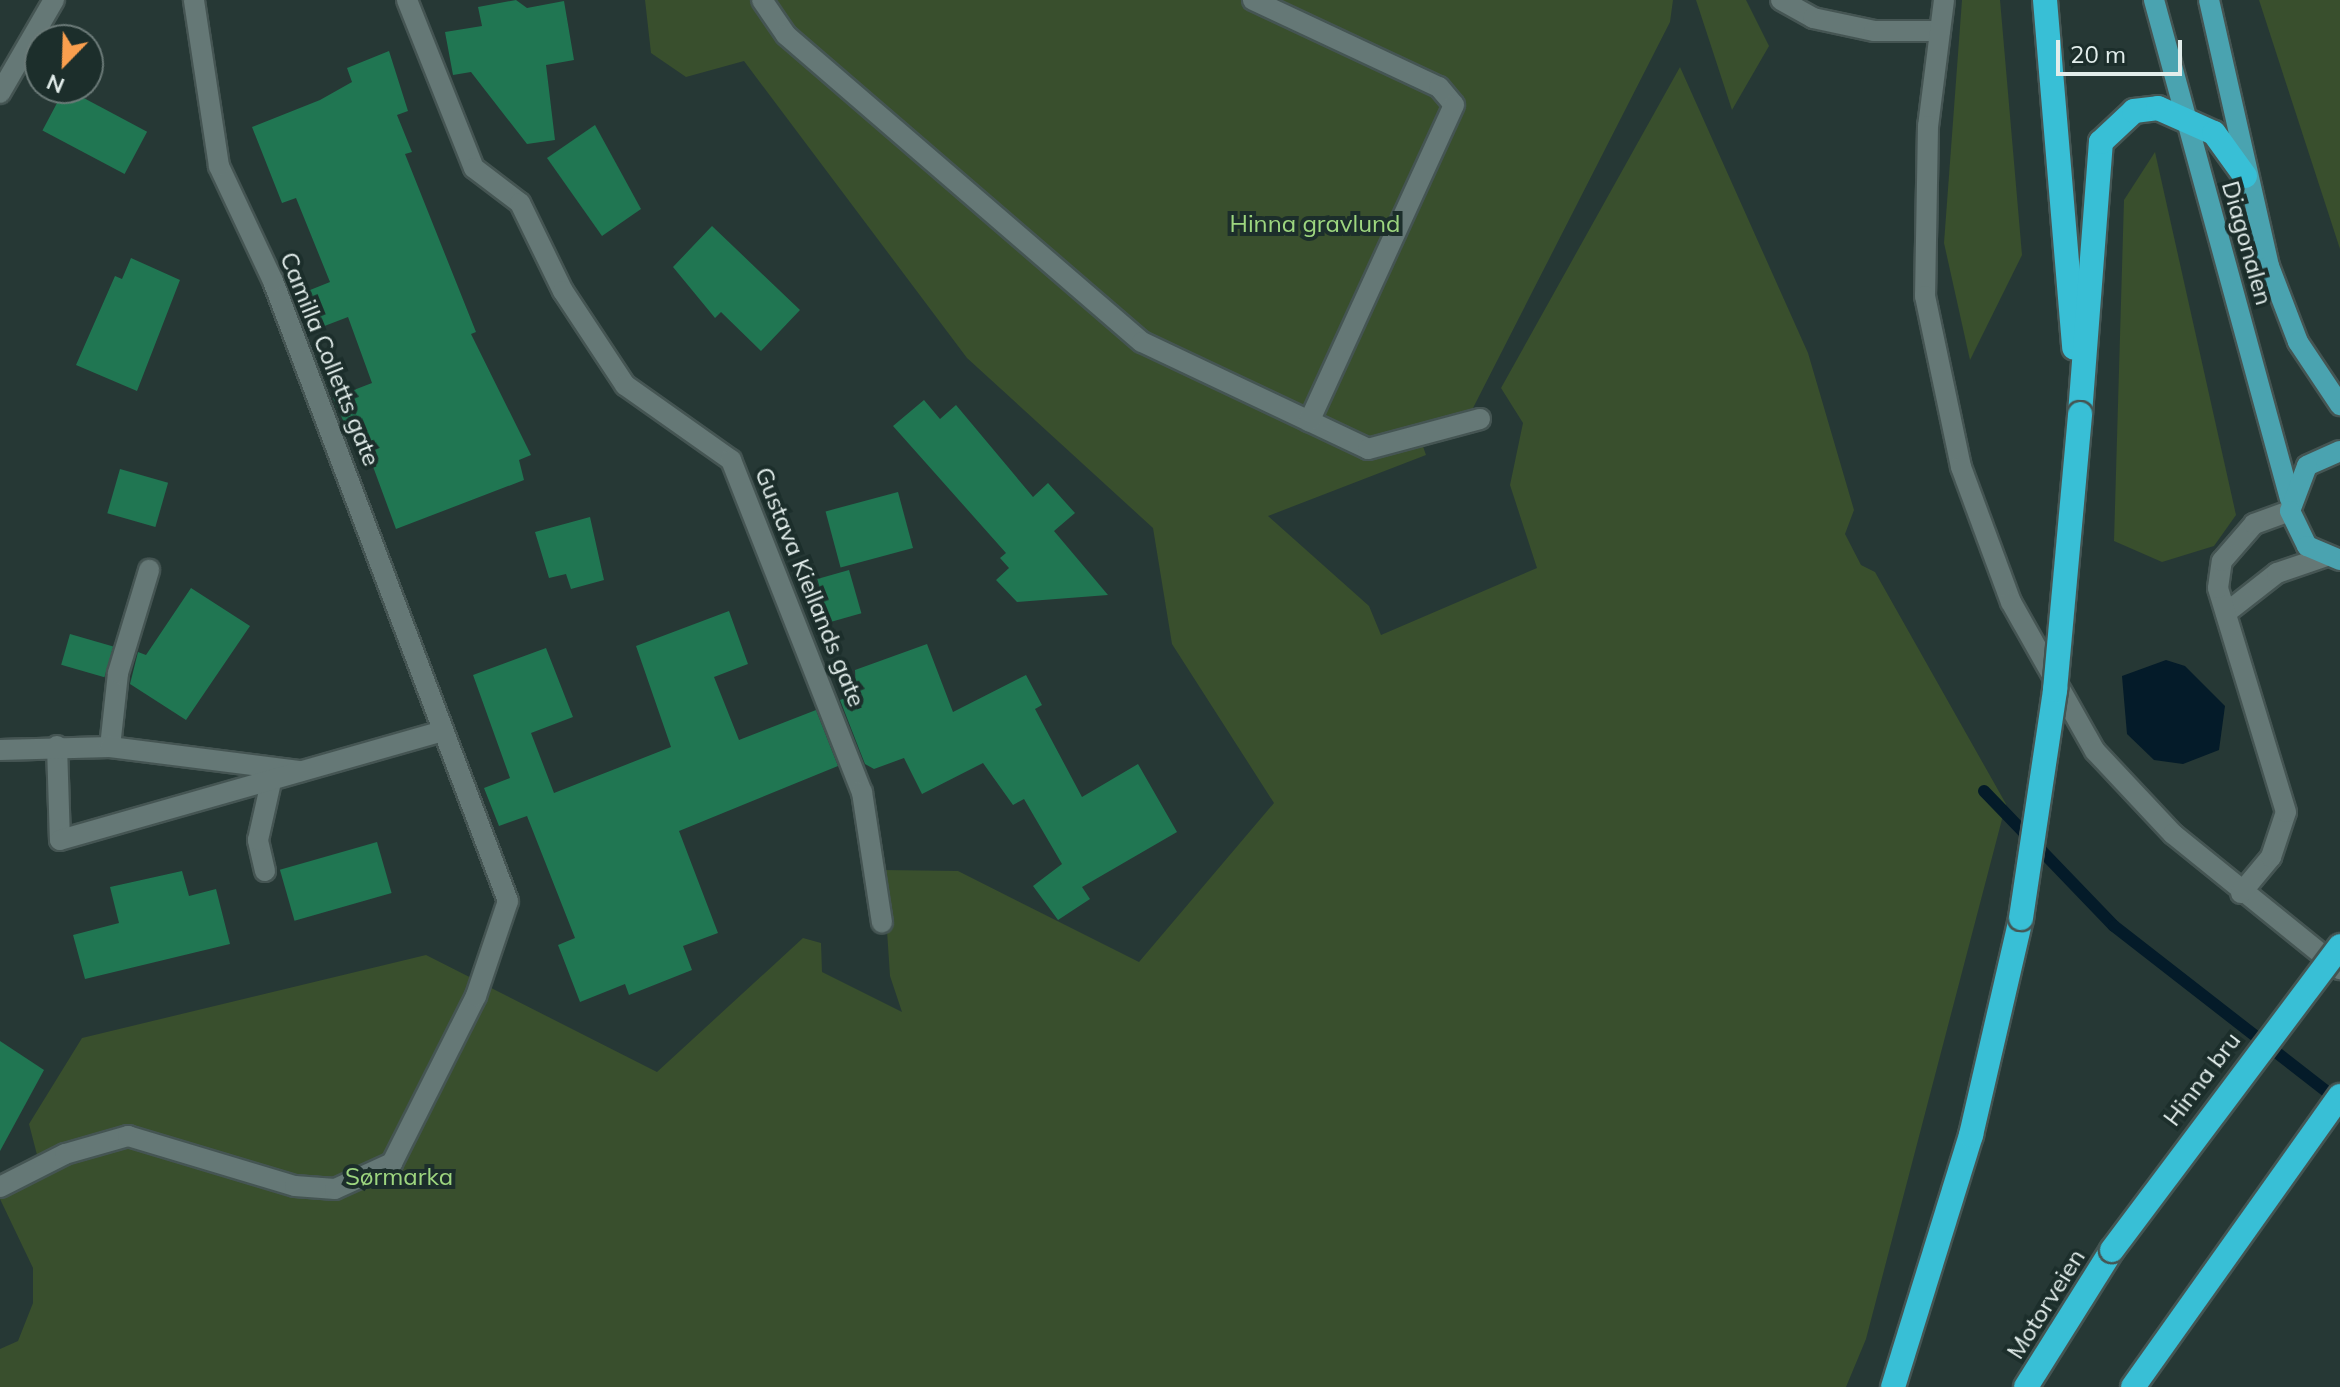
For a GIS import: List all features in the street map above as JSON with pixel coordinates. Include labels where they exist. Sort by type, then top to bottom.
[{"type":"highway","points":[[2045,0],[2080,414]]},
{"type":"highway","points":[[1893,1387],[1971,1135],[2021,918],[2055,690],[2101,142],[2134,111],[2184,115],[2214,133],[2245,176]]},
{"type":"highway","name":"Hinna bru","points":[[2112,1250],[2340,946]]},
{"type":"highway","points":[[2133,1387],[2184,1308],[2340,1096]]},
{"type":"highway","name":"Motorveien","points":[[2026,1387],[2112,1250]]},
{"type":"main road","name":"Diagonalen","points":[[2154,0],[2296,530],[2335,561]]},
{"type":"main road","name":"Diagonalen","points":[[2209,0],[2233,88],[2245,176],[2284,308],[2340,405]]},
{"type":"main road","points":[[2290,505],[2307,466],[2340,451]]},
{"type":"street","points":[[0,93],[54,0]]},
{"type":"street","name":"Camilla Colletts gate","points":[[0,1187],[65,1154],[128,1136],[295,1186],[335,1189],[392,1163],[476,996],[508,901],[439,732],[372,536],[273,281],[219,166],[194,0]]},
{"type":"street","name":"Gustava Kiellands gate","points":[[407,0],[474,168],[520,203],[563,291],[625,385],[731,460],[862,792],[882,922]]},
{"type":"street","points":[[762,0],[786,35],[1142,342],[1368,449],[1480,419]]},
{"type":"street","points":[[1253,0],[1439,87],[1454,105],[1309,421]]},
{"type":"street","points":[[1781,0],[1813,18],[1874,31],[1940,31]]},
{"type":"street","points":[[1944,0],[1928,126],[1925,296],[1961,467],[2011,602],[2095,751],[2241,893],[2340,969]]},
{"type":"street","points":[[2241,893],[2271,857],[2286,812],[2218,588],[2222,561],[2254,524],[2290,505]]},
{"type":"street","points":[[2226,613],[2277,573],[2335,561]]},
{"type":"street","points":[[110,747],[118,673],[149,570]]},
{"type":"street","points":[[57,746],[60,840],[308,772],[439,732]]},
{"type":"street","points":[[0,750],[57,746],[110,747],[308,772]]},
{"type":"street","points":[[265,871],[258,840],[271,782]]},
{"type":"green space","points":[[645,0],[1673,0],[1670,22],[1473,408],[1418,432],[1426,455],[1268,516],[1369,606],[1381,635],[1537,568],[1510,485],[1523,423],[1501,388],[1680,67],[1808,353],[1854,510],[1845,534],[1861,565],[1875,572],[2006,804],[1866,1339],[1846,1387],[0,1387],[0,1349],[18,1341],[33,1303],[33,1268],[0,1199],[43,1178],[29,1124],[82,1038],[426,955],[657,1072],[803,938],[821,943],[822,972],[902,1012],[890,976],[883,870],[958,871],[1139,962],[1274,803],[1172,644],[1153,528],[967,358],[744,61],[686,77],[651,53]]},
{"type":"green space","points":[[1696,0],[1746,0],[1769,46],[1732,110]]},
{"type":"green space","points":[[1962,0],[2000,0],[2022,255],[1970,360],[1944,243]]},
{"type":"green space","points":[[2259,0],[2340,0],[2340,249]]},
{"type":"green space","points":[[2155,152],[2236,515],[2214,546],[2162,562],[2114,541],[2124,200]]},
{"type":"water","points":[[2166,660],[2185,666],[2225,706],[2219,750],[2183,764],[2154,760],[2127,734],[2122,676]]},
{"type":"building","points":[[516,0],[527,8],[564,1],[574,60],[546,65],[555,140],[527,144],[471,72],[453,75],[445,32],[482,26],[478,7]]},
{"type":"building","points":[[389,51],[408,111],[397,115],[412,152],[405,154],[476,332],[471,334],[531,455],[519,460],[524,480],[396,529],[361,434],[351,438],[333,398],[372,383],[348,317],[314,330],[300,294],[330,282],[296,198],[282,203],[252,127],[320,100],[352,82],[347,68]]},
{"type":"building","points":[[56,104],[95,104],[147,132],[125,174],[42,130]]},
{"type":"building","points":[[595,125],[641,209],[602,236],[547,158]]},
{"type":"building","points":[[712,226],[800,310],[761,351],[721,312],[715,318],[673,267]]},
{"type":"building","points":[[131,258],[180,280],[137,391],[76,365],[115,276],[122,279]]},
{"type":"building","points":[[924,400],[940,419],[956,405],[1033,497],[1048,483],[1075,513],[1054,531],[1108,595],[1017,602],[996,580],[1009,568],[1000,558],[1006,553],[893,426]]},
{"type":"building","points":[[120,469],[168,483],[155,527],[107,513]]},
{"type":"building","points":[[898,492],[913,548],[841,567],[826,511]]},
{"type":"building","points":[[590,517],[604,580],[571,589],[566,574],[549,578],[535,532]]},
{"type":"building","points":[[849,570],[861,613],[830,622],[817,579]]},
{"type":"building","points":[[191,588],[250,626],[186,720],[130,684],[138,652],[146,655]]},
{"type":"building","points":[[729,611],[748,664],[714,677],[739,740],[816,710],[838,766],[679,831],[718,933],[683,946],[692,970],[629,995],[625,984],[580,1002],[558,945],[575,938],[527,816],[499,826],[484,788],[510,778],[473,675],[546,648],[573,717],[531,733],[554,793],[671,747],[636,646]]},
{"type":"building","points":[[70,634],[113,646],[104,677],[61,665]]},
{"type":"building","points":[[927,644],[953,712],[1026,675],[1042,705],[1035,709],[1082,797],[1138,764],[1177,832],[1082,887],[1090,899],[1058,920],[1033,886],[1062,864],[1024,799],[1013,805],[983,763],[922,794],[904,758],[874,769],[865,764],[840,700],[856,694],[855,670]]},
{"type":"building","points":[[377,842],[392,893],[295,921],[280,870]]},
{"type":"building","points":[[182,871],[189,896],[216,889],[230,944],[85,979],[73,935],[119,923],[110,887]]},
{"type":"building","points":[[0,1041],[44,1070],[0,1151]]},
{"type":"waterway","points":[[1984,791],[2114,926],[2339,1101]]},
{"type":"park label","name":"Hinna gravlund","points":[[1315,224]]},
{"type":"park label","name":"Sørmarka","points":[[399,1177]]}]
